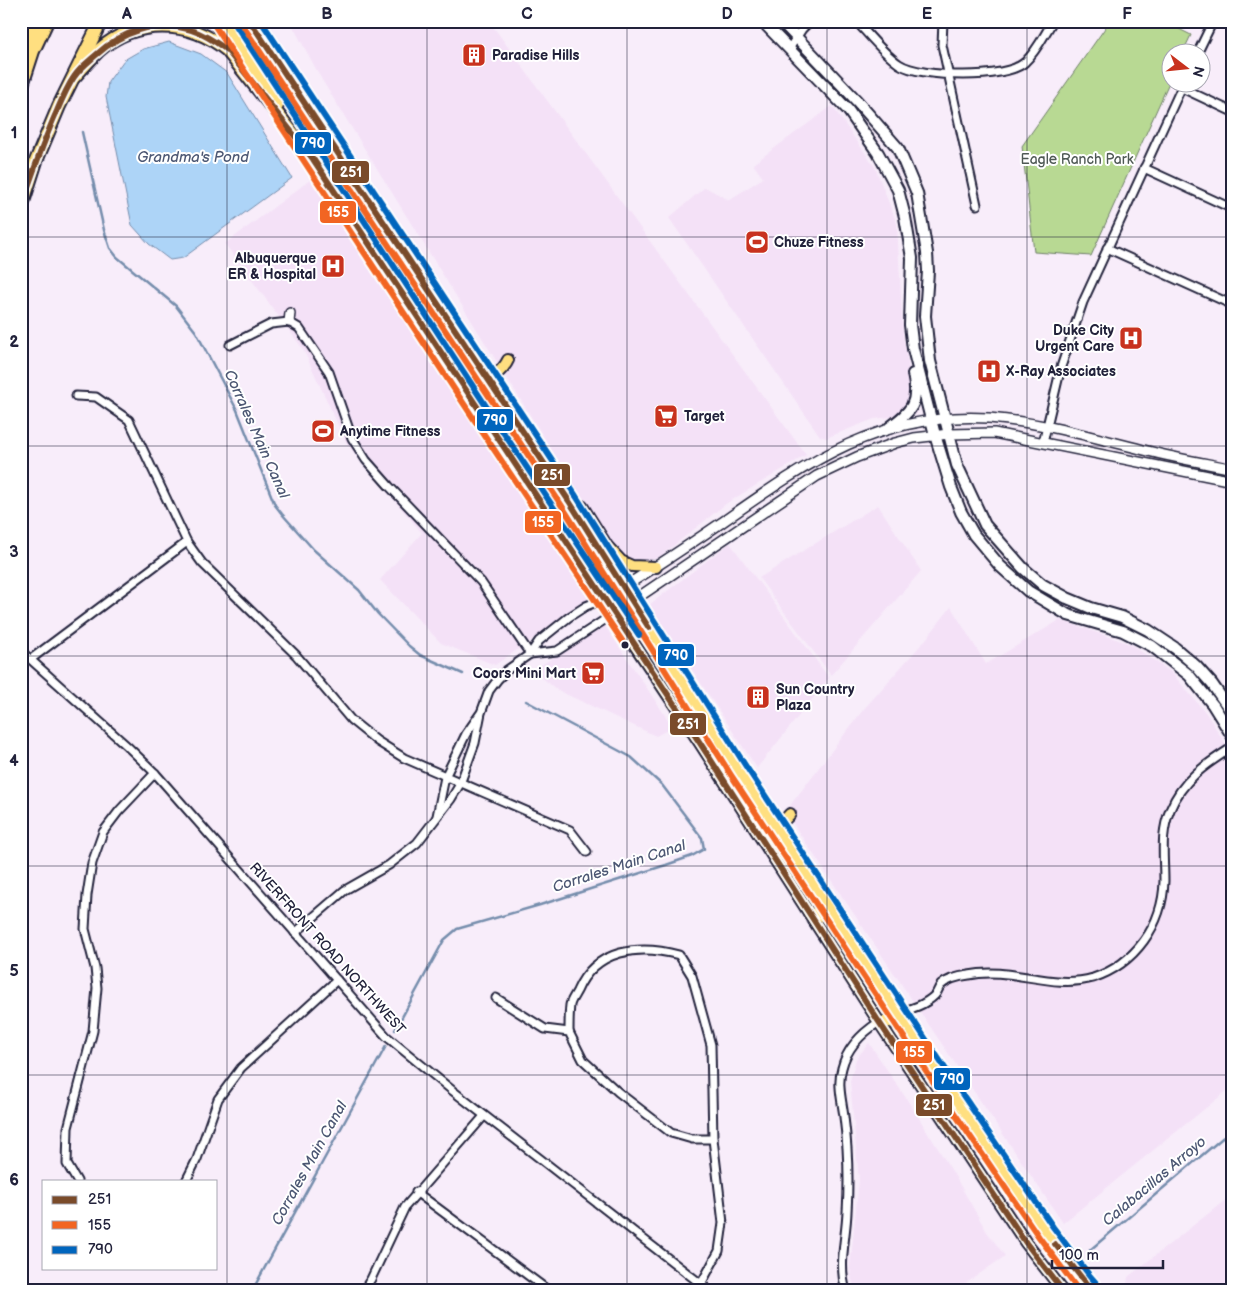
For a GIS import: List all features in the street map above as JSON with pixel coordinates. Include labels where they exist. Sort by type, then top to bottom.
[{"type":"highway","points":[[21,53],[36,21]]},
{"type":"highway","points":[[21,88],[33,51],[47,21]]},
{"type":"highway","points":[[21,208],[36,162],[60,106],[101,21]]},
{"type":"highway","points":[[258,21],[281,68]]},
{"type":"highway","points":[[74,77],[99,51],[117,38],[133,30],[152,26],[185,29],[217,42],[227,50],[313,159]]},
{"type":"main road","points":[[222,21],[718,771],[879,1022],[1026,1243],[1063,1291]]},
{"type":"main road","points":[[250,21],[569,501],[738,770],[898,1012],[1046,1232],[1083,1282],[1092,1291]]},
{"type":"main road","points":[[762,21],[848,110],[878,153],[898,190],[907,223],[912,258],[910,310],[912,341],[935,435],[951,487],[961,512],[982,546],[1000,566],[1028,591],[1068,615],[1123,631],[1152,646],[1189,675],[1213,705],[1233,736]]},
{"type":"main road","points":[[781,21],[857,101],[898,148],[917,193],[927,253],[928,271],[925,316],[927,344],[933,376],[957,465],[985,525],[1023,568],[1043,585],[1091,608],[1122,617],[1148,630],[1175,648],[1196,666],[1212,684],[1233,714]]},
{"type":"main road","points":[[385,267],[411,290],[470,375],[477,380],[488,379],[504,366],[508,360]]},
{"type":"main road","points":[[889,428],[908,413],[916,395],[916,385],[905,331],[910,310]]},
{"type":"main road","points":[[569,501],[582,506],[607,546],[621,561],[632,566],[656,567]]},
{"type":"main road","points":[[718,771],[741,788],[765,820],[777,828]]},
{"type":"main road","points":[[777,828],[790,814]]},
{"type":"main road","points":[[809,913],[827,917],[890,1009],[898,1012]]},
{"type":"main road","points":[[879,1022],[894,1021],[901,1026],[974,1134],[994,1156]]},
{"type":"street","points":[[789,49],[796,37],[810,21]]},
{"type":"street","points":[[856,21],[900,65],[929,74],[992,74],[1011,71],[1024,63],[1053,21]]},
{"type":"street","points":[[942,21],[942,45],[977,205]]},
{"type":"street","points":[[1203,42],[1213,21]]},
{"type":"street","points":[[1043,443],[1059,373],[1089,286],[1180,92]]},
{"type":"street","points":[[1196,92],[1233,112]]},
{"type":"street","points":[[1144,168],[1233,209]]},
{"type":"street","points":[[1107,248],[1233,305]]},
{"type":"street","points":[[289,322],[290,313]]},
{"type":"street","points":[[230,345],[271,324],[289,322],[303,332],[324,364],[336,388],[352,438],[366,460],[481,582],[530,654]]},
{"type":"street","points":[[76,396],[96,397],[129,420],[187,542],[202,563],[296,655],[351,720],[377,741],[404,758],[460,784],[570,830],[588,852]]},
{"type":"street","points":[[295,933],[345,890],[401,856],[417,843],[452,799],[460,784],[475,743],[481,713],[490,691],[498,679],[507,670],[530,654],[539,641],[586,606],[604,599],[624,587],[818,459],[850,442],[889,428],[932,419],[995,419],[1047,427],[1233,469]]},
{"type":"street","points":[[530,654],[557,650],[632,602],[817,476],[858,457],[896,443],[935,435],[994,433],[1233,481]]},
{"type":"street","points":[[31,659],[187,542]]},
{"type":"street","name":"RIVERFRONT ROAD NORTHWEST","points":[[21,651],[155,773],[386,1036],[484,1116],[710,1291]]},
{"type":"street","points":[[436,819],[445,777],[466,734],[481,713]]},
{"type":"street","points":[[898,1012],[919,1006],[934,996],[940,986],[960,977],[988,972],[1006,973],[1056,982],[1078,981],[1106,972],[1127,959],[1139,948],[1148,935],[1161,905],[1164,880],[1164,831],[1173,801],[1191,777],[1233,747]]},
{"type":"street","points":[[77,1180],[68,1164],[68,1128],[92,1031],[97,988],[95,968],[84,928],[92,863],[103,832],[119,811],[155,773]]},
{"type":"street","points":[[701,1284],[719,1251],[724,1223],[713,1139],[711,1045],[692,976],[680,955],[661,950],[621,952],[598,962],[582,978],[570,1004],[569,1032],[583,1060],[618,1092],[671,1133],[692,1139],[713,1139]]},
{"type":"street","points":[[186,1180],[197,1159],[218,1099],[241,1068],[337,980]]},
{"type":"street","points":[[496,998],[544,1029],[569,1032]]},
{"type":"street","points":[[846,1291],[842,1267],[847,1210],[848,1166],[840,1074],[844,1059],[852,1046],[865,1032],[879,1022]]},
{"type":"street","points":[[363,1291],[371,1280],[405,1207],[416,1192],[484,1116]]},
{"type":"street","points":[[416,1192],[549,1291]]},
{"type":"shaded area","points":[[290,21],[489,21],[806,455],[727,503],[658,558],[634,563],[624,558],[612,547],[322,80]]},
{"type":"shaded area","points":[[832,106],[875,167],[897,224],[903,334],[917,414],[874,419],[826,438],[820,436],[669,218],[705,187],[729,200],[763,178],[753,164]]},
{"type":"shaded area","points":[[310,180],[589,600],[495,665],[441,643],[380,580],[422,533],[347,444],[303,349],[225,244]]},
{"type":"shaded area","points":[[878,505],[921,571],[831,675],[759,578]]},
{"type":"shaded area","name":"Sun Country Plaza","points":[[730,543],[829,678],[757,768],[649,605]]},
{"type":"shaded area","points":[[951,607],[986,664],[1060,620],[1130,644],[1171,672],[1206,713],[1233,756],[1233,1086],[1063,1223],[785,812],[863,710],[927,638]]},
{"type":"shaded area","points":[[605,626],[673,727],[656,736],[557,690],[533,670]]},
{"type":"shaded area","points":[[869,1043],[952,1171],[987,1232],[1005,1256],[955,1291],[854,1291],[850,1268],[859,1180],[850,1081],[856,1059]]},
{"type":"shaded area","points":[[1233,1194],[1233,1291],[1126,1291],[1128,1277]]},
{"type":"green space","name":"Eagle Ranch Park","points":[[1110,21],[1163,21],[1191,35],[1188,42],[1162,42],[1162,92],[1165,92],[1091,256],[1034,252],[1022,146]]},
{"type":"water","name":"Grandma's Pond","points":[[169,42],[201,54],[227,73],[292,178],[183,258],[170,260],[149,244],[132,225],[106,97],[108,82],[124,60],[143,49]]},
{"type":"waterway","name":"Corrales Main Canal","points":[[82,132],[104,230],[110,248],[117,257],[176,306],[196,332],[237,410],[275,505],[314,550],[359,590],[378,614],[409,646],[420,655],[463,674]]},
{"type":"waterway","name":"Corrales Main Canal","points":[[395,1030],[444,940],[457,929],[666,865],[692,856],[704,849],[702,838],[662,785],[631,757],[526,701]]},
{"type":"waterway","name":"Corrales Main Canal","points":[[252,1291],[386,1046]]},
{"type":"waterway","name":"Calabacillas Arroyo","points":[[1090,1250],[1233,1129]]},
{"type":"waterway","points":[[21,1286],[30,1291]]},
{"type":"transit line","name":"790","points":[[233,21],[639,635]]},
{"type":"transit line","name":"251","points":[[250,21],[569,501],[649,628]]},
{"type":"transit line","name":"790","points":[[261,21],[576,496],[745,765],[958,1088],[1053,1227],[1098,1285]]},
{"type":"transit line","name":"251","points":[[21,207],[42,147],[71,81],[87,63],[106,47],[128,34],[152,27],[165,26],[191,30],[210,38],[227,50],[313,159],[700,743],[879,1022],[1026,1243],[1063,1291]]},
{"type":"transit line","name":"155","points":[[215,26],[625,645]]},
{"type":"transit line","name":"155","points":[[243,26],[562,506],[731,775],[944,1098],[1039,1237],[1079,1291]]},
{"type":"transit line","name":"251","points":[[1055,1244],[1092,1291]]},
{"type":"place","name":"Paradise Hills","points":[[474,55]]},
{"type":"place","name":"Chuze Fitness","points":[[757,242]]},
{"type":"place","name":"Albuquerque ER & Hospital","points":[[333,266]]},
{"type":"place","name":"Duke City Urgent Care","points":[[1131,338]]},
{"type":"place","name":"X-Ray Associates","points":[[989,371]]},
{"type":"place","name":"Target","points":[[666,416]]},
{"type":"place","name":"Anytime Fitness","points":[[323,431]]},
{"type":"place","name":"Coors Mini Mart","points":[[593,673]]},
{"type":"place","name":"Sun Country Plaza","points":[[758,697]]}]
